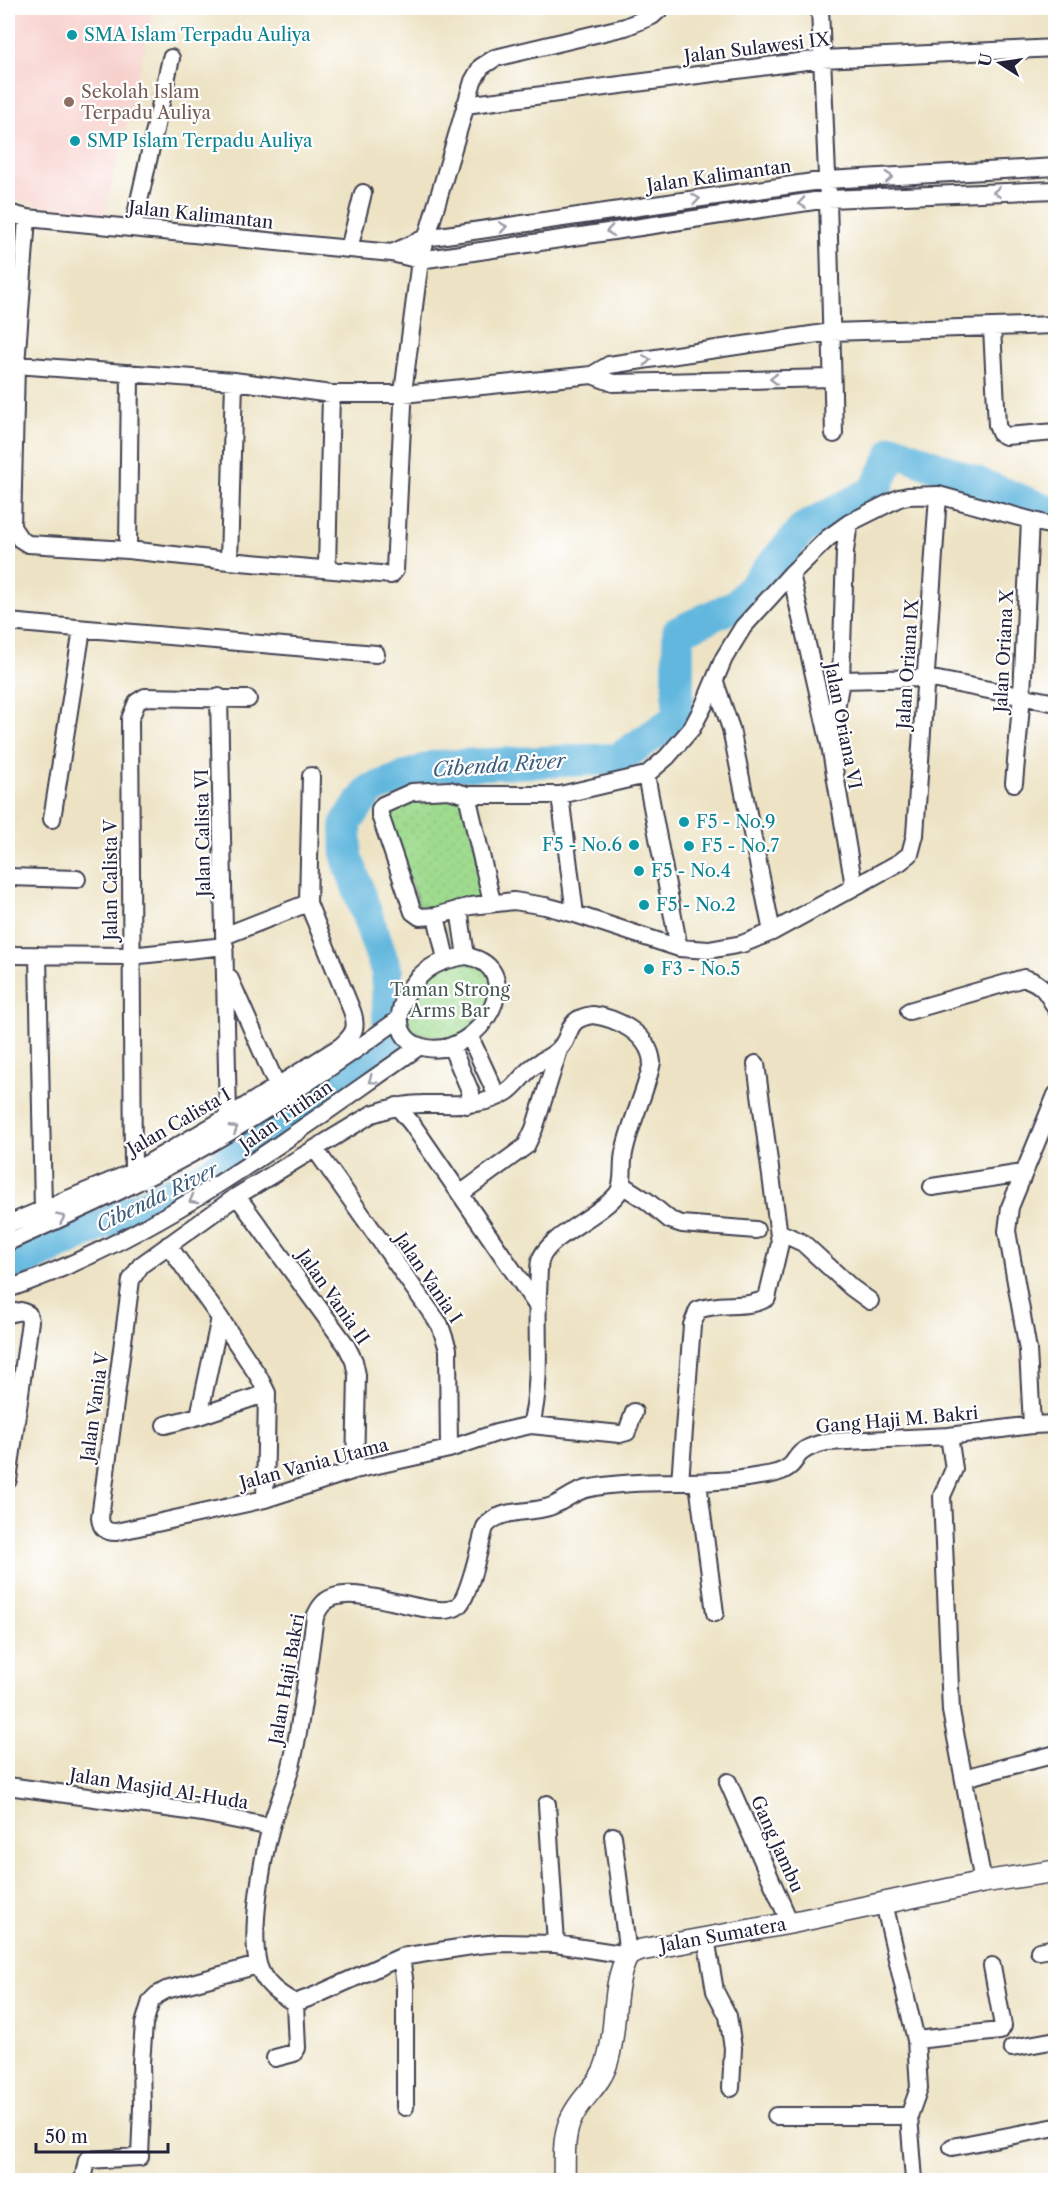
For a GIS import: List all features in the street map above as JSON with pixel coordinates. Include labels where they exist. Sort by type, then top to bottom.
[{"type":"street","points":[[27,218],[16,365],[12,527],[20,539],[28,543],[128,550],[391,575],[395,570],[403,394],[420,260],[473,81],[481,67],[495,58],[625,27],[652,16],[661,8]]},
{"type":"street","points":[[820,8],[828,180],[834,434]]},
{"type":"street","name":"Jalan Sulawesi IX","points":[[465,105],[822,59],[1056,48]]},
{"type":"street","points":[[133,228],[171,58]]},
{"type":"street","name":"Jalan Kalimantan","points":[[392,254],[425,238],[828,180],[1056,167]]},
{"type":"street","name":"Jalan Kalimantan","points":[[8,213],[27,218],[349,249],[420,260],[828,199],[1056,190]]},
{"type":"street","points":[[349,249],[363,193]]},
{"type":"street","points":[[592,375],[609,365],[831,332],[1056,325]]},
{"type":"street","points":[[992,328],[1000,433],[1006,436],[1056,432]]},
{"type":"street","points":[[16,365],[234,381],[331,394],[403,394],[592,375],[613,382],[832,378]]},
{"type":"street","points":[[128,550],[130,373]]},
{"type":"street","points":[[229,561],[234,381]]},
{"type":"street","points":[[327,568],[331,394]]},
{"type":"street","points":[[854,886],[772,932],[742,944],[709,950],[679,948],[575,914],[514,901],[492,902],[436,916],[420,917],[413,912],[380,815],[380,809],[390,801],[412,792],[449,790],[467,795],[560,795],[646,775],[667,757],[692,728],[724,658],[743,627],[791,574],[828,538],[849,523],[899,498],[938,495],[1056,527]]},
{"type":"street","name":"Jalan Oriana IX","points":[[854,886],[900,862],[910,854],[915,836],[938,495]]},
{"type":"street","name":"Jalan Oriana X","points":[[1014,783],[1022,695],[1030,520]]},
{"type":"street","points":[[830,745],[841,680],[845,551],[849,523]]},
{"type":"street","name":"Jalan Oriana VI","points":[[791,574],[830,745],[854,886]]},
{"type":"street","points":[[8,622],[376,654]]},
{"type":"street","points":[[52,819],[82,629]]},
{"type":"street","points":[[841,680],[927,678],[1056,703]]},
{"type":"street","points":[[714,682],[731,729],[772,932]]},
{"type":"street","name":"Jalan Calista V","points":[[133,1172],[130,956],[130,719],[132,709],[145,697],[153,696],[248,699]]},
{"type":"street","name":"Jalan Calista VI","points":[[219,698],[228,1117]]},
{"type":"street","points":[[646,775],[679,948]]},
{"type":"street","points":[[8,955],[130,956],[225,941],[308,903],[311,776]]},
{"type":"street","points":[[467,795],[492,902]]},
{"type":"street","points":[[560,795],[575,914]]},
{"type":"street","points":[[8,877],[77,879]]},
{"type":"street","name":"Jalan Calista I","points":[[8,1224],[133,1172],[228,1117],[341,1046],[356,1030],[352,1011],[308,903]]},
{"type":"street","points":[[459,909],[466,956]]},
{"type":"street","points":[[436,916],[446,959]]},
{"type":"street","points":[[38,955],[43,1210]]},
{"type":"street","points":[[466,956],[481,961],[490,968],[497,986],[496,998],[482,1026],[470,1037],[451,1046],[435,1049],[420,1047],[406,1036],[399,1019],[402,1002],[420,976],[446,959],[466,956]]},
{"type":"street","name":"Jalan Calista VI","points":[[225,967],[277,1086]]},
{"type":"street","points":[[909,1011],[1024,978],[1037,981],[1046,990],[1056,1008]]},
{"type":"street","points":[[460,1194],[526,1146],[534,1129],[559,1050],[571,1026],[580,1016],[593,1015],[616,1020],[632,1030],[651,1053],[651,1068],[624,1151],[622,1185],[610,1201],[555,1242],[540,1261],[519,1278]]},
{"type":"street","name":"Jalan Titihan","points":[[8,1242],[112,1195],[227,1133],[367,1043],[399,1019]]},
{"type":"street","points":[[470,1037],[497,1096]]},
{"type":"street","points":[[451,1046],[471,1093],[467,1105]]},
{"type":"street","name":"Jalan Titihan","points":[[8,1289],[41,1277],[131,1234],[219,1185],[420,1047]]},
{"type":"street","points":[[265,1499],[267,1393],[220,1318],[168,1245],[237,1196],[372,1114],[397,1106],[467,1105],[497,1096],[508,1092],[531,1068],[559,1050]]},
{"type":"street","points":[[680,1482],[692,1325],[698,1310],[708,1306],[756,1304],[767,1298],[780,1243],[756,1064]]},
{"type":"street","points":[[1032,1425],[1028,1350],[1007,1232],[1010,1207],[1056,1095]]},
{"type":"street","points":[[397,1106],[412,1124],[537,1307]]},
{"type":"street","name":"Jalan Vania I","points":[[315,1149],[440,1326],[448,1349],[449,1449]]},
{"type":"street","points":[[932,1187],[1023,1173]]},
{"type":"street","points":[[622,1185],[670,1220],[682,1224],[756,1230]]},
{"type":"street","name":"Jalan Vania II","points":[[237,1196],[346,1345],[354,1361],[357,1375],[355,1470]]},
{"type":"street","points":[[779,1232],[803,1243],[852,1288],[870,1301]]},
{"type":"street","name":"Jalan Vania V","points":[[105,1530],[100,1518],[132,1276],[141,1265],[168,1245]]},
{"type":"street","points":[[531,1425],[536,1407],[537,1390],[537,1307],[540,1261]]},
{"type":"street","points":[[8,1314],[21,1311],[28,1314],[30,1321],[8,1480]]},
{"type":"street","points":[[199,1416],[220,1318]]},
{"type":"street","points":[[165,1425],[267,1393]]},
{"type":"street","name":"Jalan Vania Utama","points":[[105,1530],[116,1532],[265,1499],[355,1470],[449,1449],[496,1433],[531,1425],[620,1434],[627,1432],[634,1412]]},
{"type":"street","name":"Gang Haji M. Bakri","points":[[680,1482],[698,1483],[776,1473],[790,1466],[802,1451],[813,1445],[827,1442],[949,1436],[1056,1424]]},
{"type":"street","points":[[949,1436],[954,1464],[953,1474],[942,1497],[951,1711],[982,1882]]},
{"type":"street","name":"Jalan Haji Bakri","points":[[271,1827],[286,1790],[293,1760],[315,1617],[322,1604],[338,1596],[358,1595],[434,1609],[448,1610],[458,1607],[465,1598],[485,1527],[491,1519],[502,1514],[549,1507],[583,1490],[607,1486],[680,1482]]},
{"type":"street","points":[[698,1483],[715,1613]]},
{"type":"street","points":[[963,1778],[1056,1754]]},
{"type":"street","name":"Gang Jambu","points":[[728,1782],[790,1923]]},
{"type":"street","name":"Jalan Masjid Al-Huda","points":[[8,1786],[203,1813],[271,1827]]},
{"type":"street","points":[[547,1804],[556,1944]]},
{"type":"street","points":[[271,1827],[257,1917],[258,1965],[267,1981],[278,1993],[295,2003],[401,1957],[489,1944],[556,1944],[628,1955]]},
{"type":"street","points":[[564,2181],[569,2125],[578,2108],[603,2074],[613,2038],[617,1983],[628,1955],[613,1836]]},
{"type":"street","name":"Jalan Sumatera","points":[[628,1955],[641,1950],[790,1923],[982,1882],[1056,1871]]},
{"type":"street","points":[[884,1903],[916,2040],[919,2088],[909,2116],[914,2181]]},
{"type":"street","points":[[706,1938],[715,1991],[728,2016],[733,2048],[730,2088]]},
{"type":"street","points":[[401,1957],[405,1985],[405,2107]]},
{"type":"street","points":[[83,2181],[87,2160],[140,2157],[142,2039],[151,2001],[166,1990],[258,1965]]},
{"type":"street","points":[[916,2040],[1000,2031],[1003,2026],[992,1966]]},
{"type":"street","points":[[275,2058],[294,2053],[297,2048],[295,2003]]},
{"type":"street","points":[[1012,2048],[1056,2040]]},
{"type":"street","points":[[776,2116],[909,2116]]},
{"type":"street","points":[[952,2147],[1056,2127]]},
{"type":"shaded area","name":"Sekolah Islam Terpadu Auliya","points":[[8,8],[154,8],[104,216],[76,215],[8,197]]},
{"type":"green space","points":[[413,795],[465,798],[488,900],[422,913],[383,810]]},
{"type":"green space","name":"Taman Strong Arms Bar","points":[[446,959],[490,968],[496,998],[461,1042],[402,1030],[420,976]]},
{"type":"waterway","name":"Cibenda River","points":[[8,1269],[206,1175],[389,1052],[387,973],[347,857],[346,823],[370,790],[435,766],[618,759],[678,718],[678,632],[738,604],[804,528],[874,491],[895,450],[1056,514]]},
{"type":"place","name":"SMA Islam Terpadu Auliya","points":[[72,35]]},
{"type":"place","name":"Sekolah Islam Terpadu Auliya","points":[[69,102]]},
{"type":"place","name":"SMP Islam Terpadu Auliya","points":[[75,141]]},
{"type":"place","name":"F5 - No.9","points":[[684,822]]},
{"type":"place","name":"F5 - No.6","points":[[634,845]]},
{"type":"place","name":"F5 - No.7","points":[[689,846]]},
{"type":"place","name":"F5 - No.4","points":[[639,871]]},
{"type":"place","name":"F5 - No.2","points":[[644,905]]},
{"type":"place","name":"F3 - No.5","points":[[649,969]]}]
